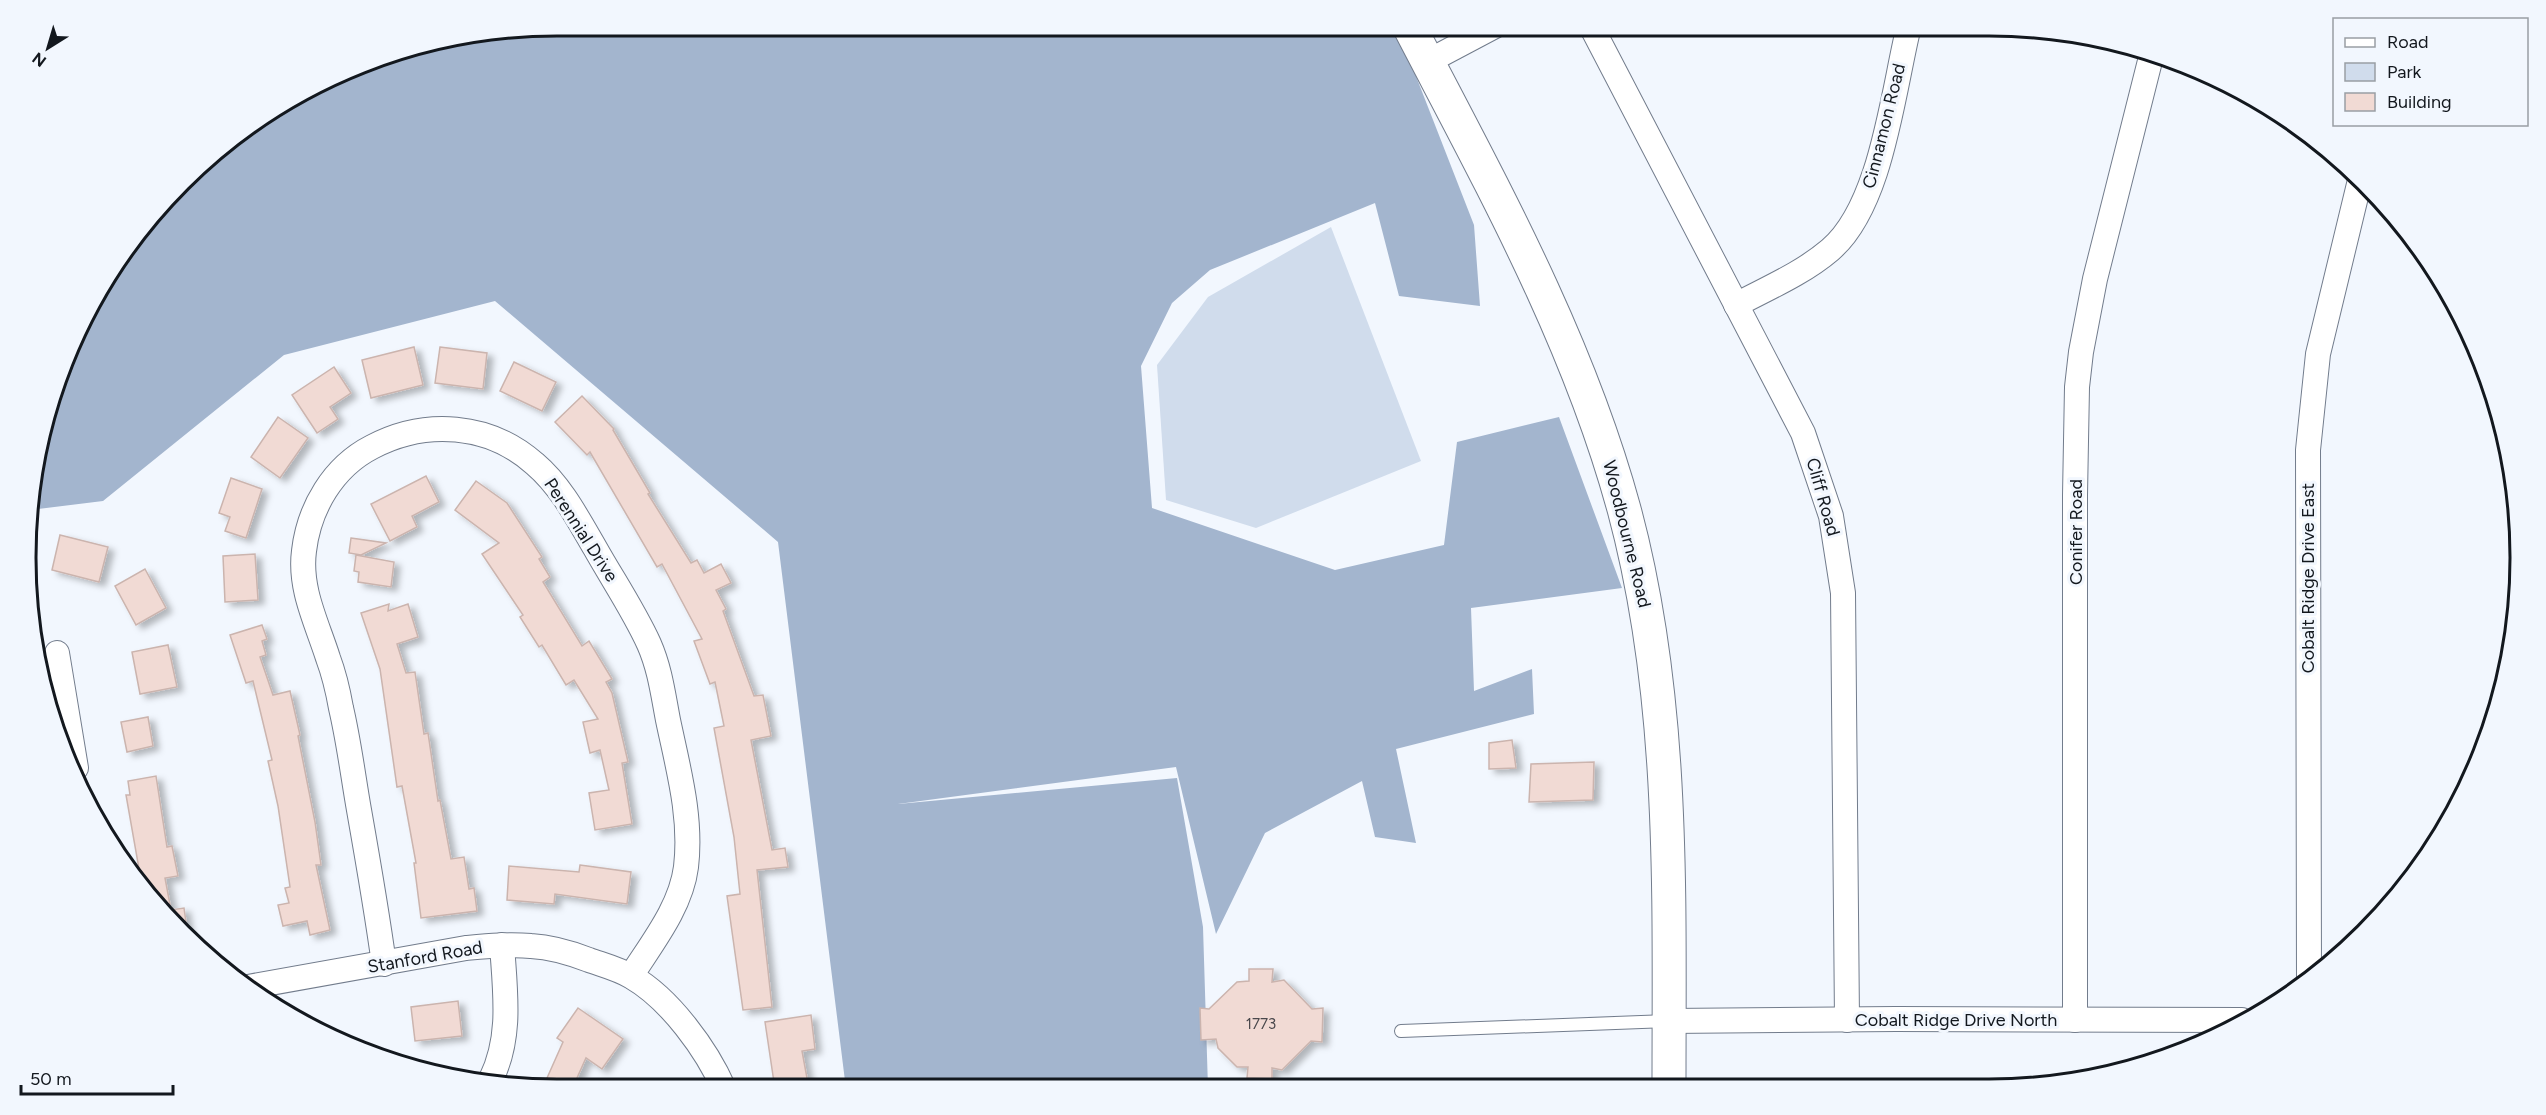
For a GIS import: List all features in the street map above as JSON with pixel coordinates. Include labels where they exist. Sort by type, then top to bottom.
[{"type":"main road","name":"Woodbourne Road","points":[[1414,36],[1545,293],[1601,433],[1624,510],[1640,578],[1657,676],[1666,764],[1669,1079]]},
{"type":"street","points":[[1427,62],[1476,36]]},
{"type":"street","name":"Cliff Road","points":[[1596,36],[1803,433],[1828,505],[1839,556],[1843,593],[1847,1020]]},
{"type":"street","name":"Cinnamon Road","points":[[1736,305],[1798,272],[1830,250],[1845,235],[1864,205],[1877,168],[1907,36]]},
{"type":"street","name":"Conifer Road","points":[[2075,1020],[2077,387],[2080,352],[2095,279],[2149,62]]},
{"type":"street","name":"Cobalt Ridge Drive East","points":[[2308,969],[2308,450],[2318,354],[2358,190]]},
{"type":"street","name":"Perennial Drive","points":[[384,964],[342,711],[330,661],[307,595],[303,576],[303,553],[309,525],[321,497],[331,481],[348,464],[385,440],[418,430],[442,427],[467,430],[498,441],[536,464],[556,486],[640,627],[660,676],[687,821],[686,871],[667,920],[631,976]]},
{"type":"street","points":[[57,653],[73,748]]},
{"type":"street","points":[[492,1075],[499,1062],[505,1037],[506,1003],[502,945]]},
{"type":"street","name":"Stanford Road","points":[[260,985],[466,948],[502,945],[546,948],[577,956],[631,976],[676,1015],[696,1038],[720,1079]]},
{"type":"street","name":"Cobalt Ridge Drive North","points":[[1669,1021],[2228,1020]]},
{"type":"lane","points":[[1401,1031],[1669,1021]]},
{"type":"green space","points":[[1331,227],[1421,461],[1256,528],[1166,500],[1157,365],[1208,297]]},
{"type":"shaded area","points":[[558,36],[1396,36],[1412,66],[1474,225],[1480,306],[1399,296],[1375,203],[1210,270],[1172,303],[1141,366],[1152,508],[1335,570],[1444,545],[1457,442],[1559,417],[1622,588],[1471,608],[1474,691],[1532,669],[1534,714],[1396,749],[1416,843],[1375,837],[1362,781],[1265,833],[1216,934],[1176,767],[898,804],[1177,778],[1203,927],[1208,1079],[845,1079],[778,542],[495,301],[284,355],[103,501],[38,509],[46,456],[64,390],[90,327],[124,268],[165,214],[214,165],[240,144],[297,106],[327,90],[390,64],[456,46],[489,40]]},
{"type":"building","points":[[414,347],[423,385],[371,398],[362,360]]},
{"type":"building","points":[[440,347],[487,353],[483,389],[435,383]]},
{"type":"building","points":[[514,362],[556,382],[542,411],[500,391]]},
{"type":"building","points":[[334,367],[351,393],[330,407],[338,419],[317,433],[292,395]]},
{"type":"building","points":[[582,396],[614,429],[650,493],[648,494],[691,563],[697,560],[704,573],[721,564],[731,583],[716,590],[726,609],[723,611],[754,696],[763,695],[771,736],[751,740],[772,850],[785,848],[788,867],[757,870],[772,1007],[743,1010],[727,896],[740,894],[734,837],[714,728],[724,726],[715,682],[710,684],[694,641],[702,639],[662,564],[657,567],[590,452],[587,455],[555,422]]},
{"type":"building","points":[[278,417],[308,438],[280,478],[251,457]]},
{"type":"building","points":[[426,476],[439,502],[412,516],[417,527],[390,541],[371,504]]},
{"type":"building","points":[[231,478],[262,489],[246,538],[225,531],[230,517],[219,513]]},
{"type":"building","points":[[476,481],[507,503],[542,557],[539,559],[550,577],[543,582],[582,646],[589,641],[612,679],[606,682],[612,693],[628,762],[622,763],[632,824],[595,830],[589,793],[609,790],[600,750],[590,753],[583,722],[598,719],[574,680],[566,685],[542,645],[539,647],[520,617],[523,615],[482,554],[499,543],[455,510]]},
{"type":"building","points":[[60,535],[108,547],[99,582],[52,570]]},
{"type":"building","points":[[351,538],[386,543],[361,555],[349,553]]},
{"type":"building","points":[[255,554],[258,600],[225,602],[223,556]]},
{"type":"building","points":[[356,555],[394,562],[391,587],[358,582],[359,572],[354,571]]},
{"type":"building","points":[[145,569],[166,608],[136,625],[115,586]]},
{"type":"building","points":[[389,604],[388,611],[408,604],[418,637],[397,644],[406,673],[415,672],[424,734],[428,733],[438,801],[440,800],[451,859],[464,857],[469,889],[474,888],[477,911],[421,918],[414,863],[416,863],[402,786],[397,787],[380,669],[361,613]]},
{"type":"building","points":[[262,625],[267,639],[262,641],[266,655],[260,657],[273,695],[290,691],[315,822],[321,865],[316,865],[330,930],[310,935],[307,921],[283,926],[278,905],[289,903],[285,888],[290,887],[278,806],[268,761],[272,760],[253,681],[246,683],[230,635]]},
{"type":"building","points":[[168,645],[177,687],[140,694],[132,652]]},
{"type":"building","points":[[148,717],[153,746],[127,752],[121,722]]},
{"type":"building","points":[[1512,740],[1516,768],[1489,769],[1489,743]]},
{"type":"building","points":[[1594,762],[1593,800],[1529,802],[1531,764]]},
{"type":"building","points":[[156,776],[167,847],[172,846],[178,876],[165,878],[170,907],[139,868],[126,795],[130,795],[128,781]]},
{"type":"building","points":[[580,865],[631,872],[627,904],[555,894],[554,904],[507,900],[509,866],[579,872]]},
{"type":"building","points":[[184,908],[186,923],[173,910]]},
{"type":"building","points":[[1249,969],[1273,969],[1272,982],[1284,980],[1312,1009],[1323,1008],[1322,1042],[1311,1041],[1282,1070],[1272,1068],[1272,1079],[1247,1078],[1248,1067],[1237,1067],[1218,1048],[1216,1039],[1201,1040],[1200,1008],[1209,1009],[1237,982],[1249,981]]},
{"type":"building","points":[[458,1001],[462,1036],[415,1041],[411,1007]]},
{"type":"building","points":[[578,1008],[623,1039],[602,1069],[586,1058],[577,1079],[547,1079],[563,1042],[557,1038]]},
{"type":"building","points":[[811,1015],[815,1049],[802,1051],[807,1079],[774,1079],[765,1022]]}]
